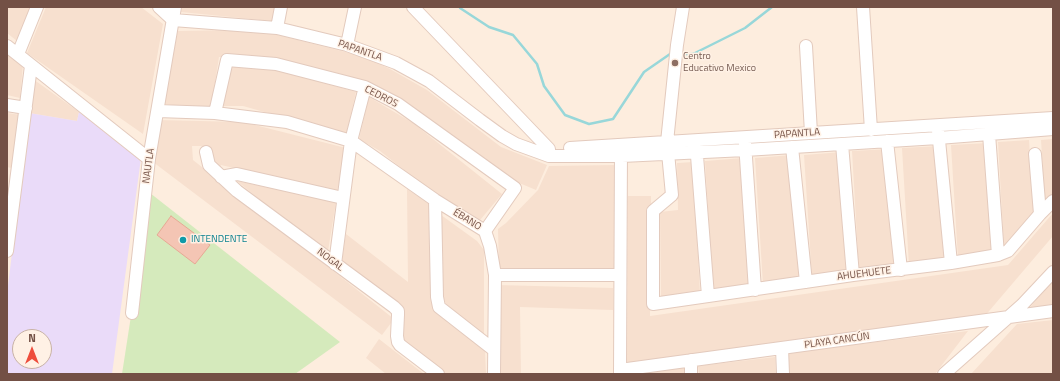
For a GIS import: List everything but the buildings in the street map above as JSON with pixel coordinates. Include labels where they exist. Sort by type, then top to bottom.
[{"type":"street","points":[[18,54],[37,7]]},
{"type":"street","points":[[159,7],[173,20]]},
{"type":"street","name":"NAUTLA","points":[[132,313],[150,159],[175,7]]},
{"type":"street","points":[[277,28],[280,7]]},
{"type":"street","points":[[347,45],[355,7]]},
{"type":"street","points":[[413,7],[532,131],[546,153]]},
{"type":"street","points":[[667,147],[677,44],[683,7]]},
{"type":"street","points":[[863,7],[871,130]]},
{"type":"street","name":"PAPANTLA","points":[[173,20],[277,28],[347,45],[396,63],[429,81],[480,120],[516,144],[546,153],[745,144],[792,147],[1053,129]]},
{"type":"street","points":[[7,46],[150,159]]},
{"type":"street","points":[[806,46],[811,133]]},
{"type":"street","name":"CEDROS","points":[[215,113],[227,60],[276,64],[365,87],[398,104],[515,188],[485,231]]},
{"type":"street","points":[[7,251],[12,174],[26,108],[31,66]]},
{"type":"street","points":[[335,264],[351,141],[365,87]]},
{"type":"street","points":[[7,105],[26,108]]},
{"type":"street","name":"ÉBANO","points":[[158,111],[215,113],[287,122],[351,141],[435,200],[485,231],[490,246],[495,275],[494,374]]},
{"type":"street","name":"PAPANTLA","points":[[745,144],[811,133],[1053,118]]},
{"type":"street","points":[[938,125],[938,138],[951,263]]},
{"type":"street","points":[[516,144],[528,138],[532,131]]},
{"type":"street","points":[[989,134],[998,255]]},
{"type":"street","points":[[887,141],[901,270]]},
{"type":"street","points":[[745,144],[755,290]]},
{"type":"street","points":[[842,144],[853,275]]},
{"type":"street","points":[[696,146],[708,296]]},
{"type":"street","name":"AHUEHUETE","points":[[667,147],[672,196],[653,211],[653,304],[853,275],[951,263],[998,255],[1008,251],[1053,201]]},
{"type":"street","points":[[792,147],[806,282]]},
{"type":"street","points":[[620,372],[621,150]]},
{"type":"street","name":"NOGAL","points":[[206,152],[209,165],[237,191],[394,307],[398,311],[398,342],[438,374]]},
{"type":"street","points":[[1035,154],[1040,214]]},
{"type":"street","points":[[221,177],[236,174],[343,198]]},
{"type":"street","points":[[435,200],[436,297],[439,307],[494,350]]},
{"type":"street","points":[[944,374],[1022,305],[1053,272]]},
{"type":"street","points":[[495,275],[620,275]]},
{"type":"street","name":"PLAYA CANCÚN","points":[[620,372],[691,360],[1053,311]]},
{"type":"street","points":[[782,348],[783,374]]},
{"type":"street","points":[[691,360],[691,374]]},
{"type":"shaded area","points":[[7,7],[30,7],[17,41],[7,33]]},
{"type":"shaded area","points":[[46,7],[141,7],[163,24],[143,134],[27,53]]},
{"type":"shaded area","points":[[182,7],[284,7],[281,22],[181,12]]},
{"type":"shaded area","points":[[237,30],[266,32],[365,57],[390,69],[427,90],[501,147],[547,165],[536,190],[493,172],[362,81],[325,70],[266,59],[219,57],[211,108],[164,109],[176,31]]},
{"type":"shaded area","points":[[7,52],[23,64],[20,98],[7,95]]},
{"type":"shaded area","points":[[227,64],[264,66],[356,92],[346,135],[243,106],[221,106]]},
{"type":"shaded area","points":[[33,79],[79,112],[77,121],[29,113]]},
{"type":"shaded area","points":[[369,97],[413,123],[502,194],[475,226],[380,151],[359,139]]},
{"type":"shaded area","points":[[79,112],[141,158],[112,374],[7,374],[7,294],[29,113],[77,121]]},
{"type":"shaded area","points":[[7,113],[21,115],[15,169],[7,167]]},
{"type":"shaded area","points":[[158,120],[243,122],[346,148],[337,192],[221,165],[218,170],[210,166],[210,146],[192,146],[193,160],[394,319],[382,335],[153,162]]},
{"type":"shaded area","points":[[1053,139],[1053,195],[1045,203],[1041,140]]},
{"type":"shaded area","points":[[1029,140],[1034,218],[1004,248],[998,142]]},
{"type":"shaded area","points":[[988,143],[995,254],[958,259],[951,145]]},
{"type":"shaded area","points":[[939,146],[947,261],[909,266],[902,148]]},
{"type":"shaded area","points":[[889,149],[897,267],[859,272],[852,151]]},
{"type":"shaded area","points":[[842,152],[849,272],[812,278],[804,155]]},
{"type":"shaded area","points":[[792,155],[800,280],[763,285],[755,158]]},
{"type":"shaded area","points":[[743,158],[751,285],[713,290],[705,161]]},
{"type":"shaded area","points":[[693,162],[700,294],[661,300],[660,212],[678,210],[677,163]]},
{"type":"shaded area","points":[[616,165],[615,274],[499,272],[498,229],[506,223],[538,190],[549,166]]},
{"type":"shaded area","points":[[237,181],[336,202],[328,251],[324,252]]},
{"type":"shaded area","points":[[407,189],[429,204],[437,311],[447,322],[485,350],[486,374],[446,374],[401,340],[401,327],[404,322],[402,312],[392,300],[342,261],[346,234],[408,282]]},
{"type":"shaded area","points":[[628,196],[651,196],[650,316],[1008,265],[1053,213],[1053,236],[984,317],[627,364]]},
{"type":"shaded area","points":[[441,215],[477,241],[484,250],[484,337],[449,308],[445,302],[443,296]]},
{"type":"shaded area","points":[[1053,281],[1053,308],[1027,311],[1051,282]]},
{"type":"shaded area","points":[[497,285],[613,288],[613,310],[520,307],[521,374],[500,374]]},
{"type":"shaded area","points":[[1053,320],[1053,374],[971,374],[1017,324]]},
{"type":"shaded area","points":[[968,331],[935,374],[787,374],[786,353]]},
{"type":"shaded area","points":[[379,339],[424,374],[386,374],[366,358]]},
{"type":"shaded area","points":[[775,357],[776,374],[699,374],[698,366]]},
{"type":"shaded area","points":[[688,367],[688,374],[638,374]]},
{"type":"green space","points":[[150,193],[340,342],[295,374],[122,374]]},
{"type":"waterway","points":[[460,7],[489,27],[513,35],[537,64],[544,86],[565,115],[589,124],[613,119],[644,72],[670,54],[673,54]]},
{"type":"waterway","points":[[680,54],[693,54],[745,28],[772,7]]},
{"type":"place","name":"Centro Educativo Mexico","points":[[675,63]]},
{"type":"place","name":"INTENDENTE","points":[[183,240]]}]
